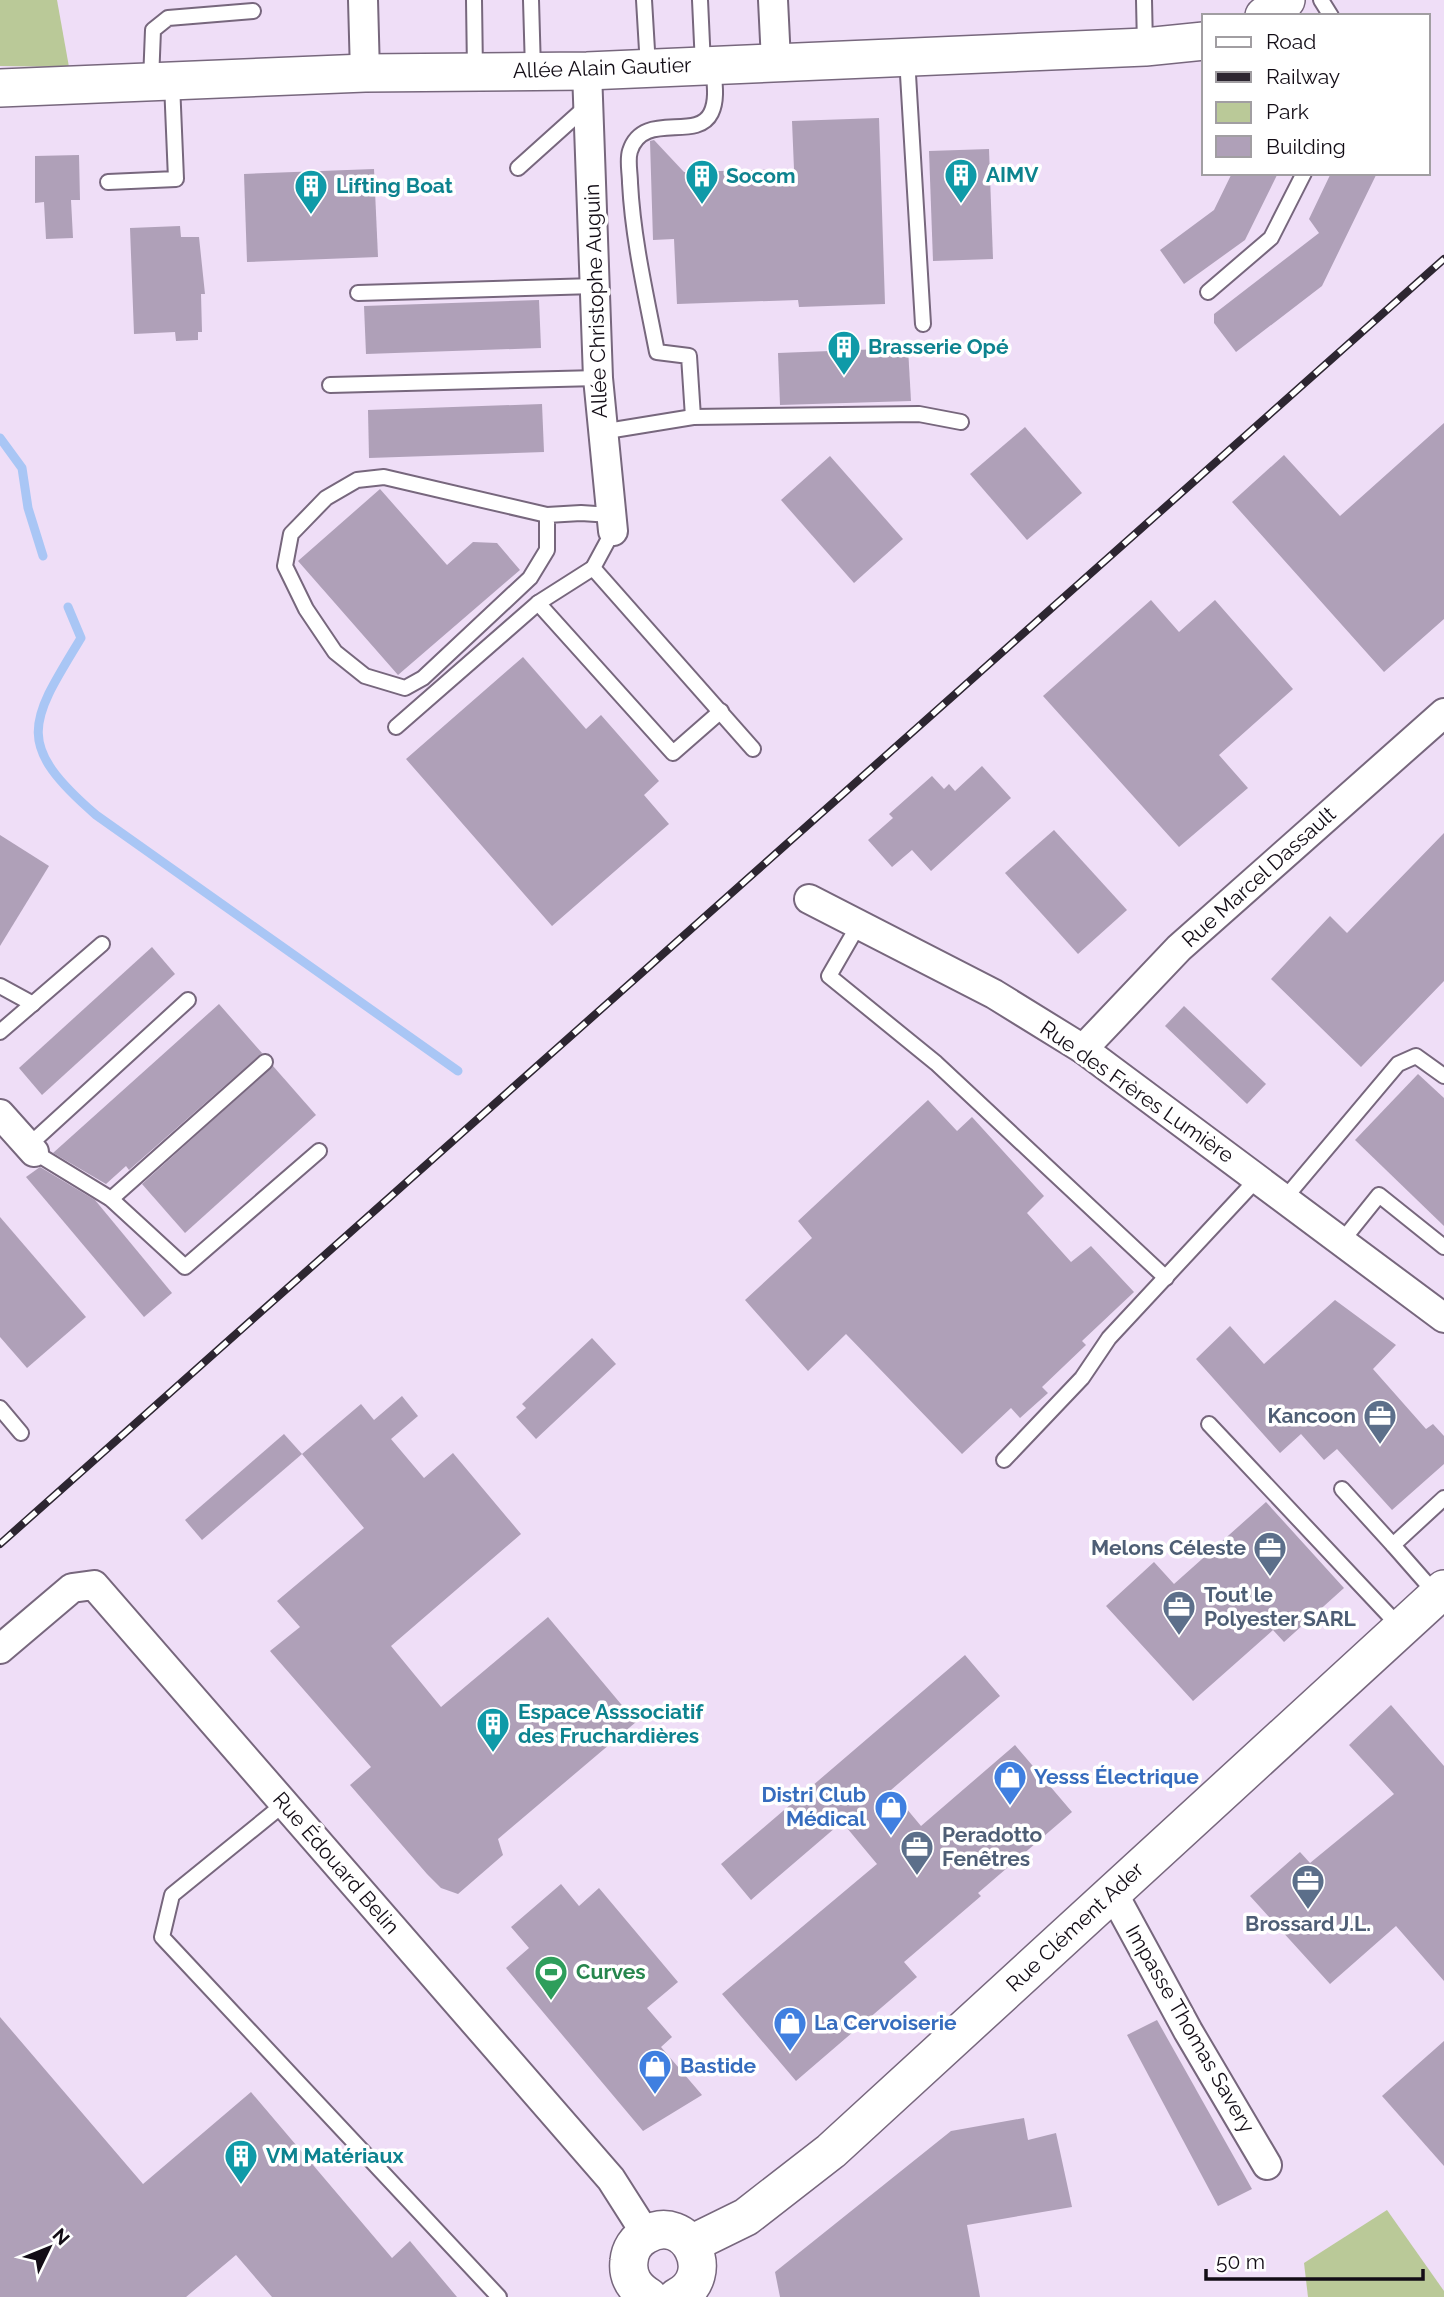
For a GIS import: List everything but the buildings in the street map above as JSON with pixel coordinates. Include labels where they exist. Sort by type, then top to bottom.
[{"type":"street","points":[[363,0],[365,73]]},
{"type":"street","points":[[773,0],[776,61]]},
{"type":"street","points":[[1267,14],[1286,0]]},
{"type":"street","name":"Allée Alain Gautier","points":[[0,88],[365,73],[533,71],[588,88],[648,67],[1145,47],[1202,41]]},
{"type":"street","name":"Allée Christophe Auguin","points":[[588,88],[598,379],[601,432],[612,523]]},
{"type":"street","name":"Rue Marcel Dassault","points":[[1083,1049],[1179,948],[1444,713]]},
{"type":"street","name":"Rue des Frères Lumière","points":[[809,899],[994,995],[1083,1049],[1444,1318]]},
{"type":"street","points":[[0,1114],[31,1149]]},
{"type":"street","name":"Rue Édouard Belin","points":[[0,1649],[72,1588],[94,1586],[611,2179],[646,2234]]},
{"type":"street","name":"Rue Clément Ader","points":[[691,2244],[746,2217],[810,2168],[1441,1592]]},
{"type":"street","name":"Impasse Thomas Savery","points":[[1110,1895],[1120,1906],[1188,2031],[1267,2165]]},
{"type":"street","points":[[631,2292],[630,2255],[639,2239],[646,2234],[665,2230],[684,2236],[696,2253],[697,2276],[692,2286],[677,2297]]},
{"type":"lane","points":[[474,0],[475,72]]},
{"type":"lane","points":[[531,0],[533,71]]},
{"type":"lane","points":[[644,0],[648,67]]},
{"type":"lane","points":[[693,417],[689,356],[657,352],[632,229],[629,152],[636,139],[655,127],[701,124],[710,115],[715,101],[700,0]]},
{"type":"lane","points":[[1144,0],[1145,47]]},
{"type":"lane","points":[[108,182],[176,179],[153,30],[157,24],[168,18],[253,11]]},
{"type":"lane","points":[[907,57],[923,324]]},
{"type":"lane","points":[[518,168],[588,88]]},
{"type":"lane","points":[[1208,292],[1271,238],[1303,175]]},
{"type":"lane","points":[[359,293],[595,286]]},
{"type":"lane","points":[[330,386],[598,379]]},
{"type":"lane","points":[[601,432],[693,417],[919,414],[961,422]]},
{"type":"lane","points":[[396,727],[538,603],[593,568],[612,523],[581,513],[547,515],[384,477],[357,480],[326,498],[291,534],[285,566],[306,609],[335,652],[365,676],[405,688],[423,678],[530,578],[547,550],[547,515]]},
{"type":"lane","points":[[593,568],[753,749]]},
{"type":"lane","points":[[538,603],[673,753],[720,712]]},
{"type":"lane","points":[[859,924],[829,976],[936,1063],[1166,1278]]},
{"type":"lane","points":[[0,1032],[102,944]]},
{"type":"lane","points":[[0,986],[33,1004]]},
{"type":"lane","points":[[188,1000],[31,1149],[111,1199],[185,1267],[318,1151]]},
{"type":"lane","points":[[1285,1198],[1398,1064],[1416,1056],[1444,1076]]},
{"type":"lane","points":[[111,1199],[265,1062]]},
{"type":"lane","points":[[1004,1460],[1082,1378],[1109,1338],[1258,1178]]},
{"type":"lane","points":[[1342,1241],[1379,1195],[1444,1247]]},
{"type":"lane","points":[[0,1409],[21,1433]]},
{"type":"lane","points":[[1209,1424],[1401,1629]]},
{"type":"lane","points":[[1342,1489],[1441,1592]]},
{"type":"lane","points":[[1393,1545],[1444,1498]]},
{"type":"lane","points":[[284,1804],[172,1895],[163,1937],[499,2297]]},
{"type":"green space","points":[[0,0],[57,0],[69,67],[0,66]]},
{"type":"green space","points":[[1387,2210],[1444,2291],[1444,2297],[1308,2297],[1304,2263]]},
{"type":"waterway","points":[[0,438],[22,468],[28,508],[43,556]]},
{"type":"waterway","points":[[68,607],[81,638],[50,692],[41,713],[38,732],[42,750],[52,769],[96,815],[458,1071]]},
{"type":"railway","points":[[0,1544],[1444,259]]},
{"type":"place","name":"AIMV","points":[[961,205]]},
{"type":"place","name":"Socom","points":[[702,206]]},
{"type":"place","name":"Lifting Boat","points":[[311,216]]},
{"type":"place","name":"Brasserie Opé","points":[[844,377]]},
{"type":"place","name":"Kancoon","points":[[1380,1446]]},
{"type":"place","name":"Melons Céleste","points":[[1270,1578]]},
{"type":"place","name":"Tout le Polyester SARL","points":[[1179,1637]]},
{"type":"place","name":"Espace Asssociatif des Fruchardières","points":[[493,1754]]},
{"type":"place","name":"Yesss Électrique","points":[[1010,1807]]},
{"type":"place","name":"Distri Club Médical","points":[[891,1837]]},
{"type":"place","name":"Peradotto Fenêtres","points":[[917,1877]]},
{"type":"place","name":"Brossard J.L.","points":[[1308,1911]]},
{"type":"place","name":"Curves","points":[[551,2002]]},
{"type":"place","name":"La Cervoiserie","points":[[790,2053]]},
{"type":"place","name":"Bastide","points":[[655,2096]]},
{"type":"place","name":"VM Matériaux","points":[[241,2186]]}]
